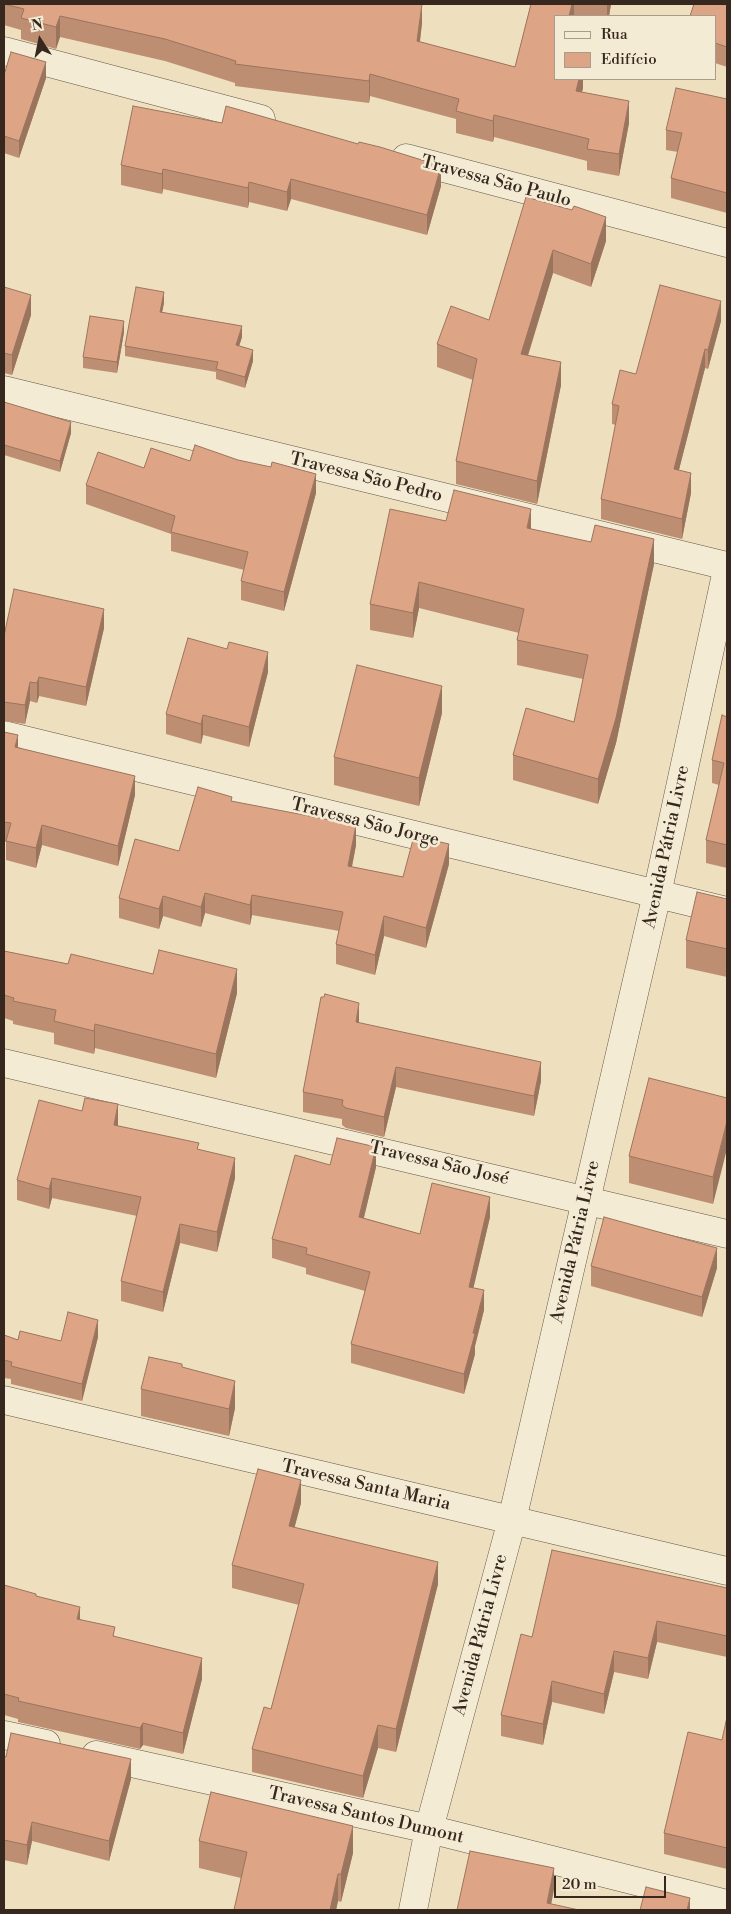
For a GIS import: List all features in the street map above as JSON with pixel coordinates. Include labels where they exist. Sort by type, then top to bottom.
[{"type":"street","points":[[4,51],[284,125]]},
{"type":"street","name":"Travessa São Paulo","points":[[380,151],[727,243]]},
{"type":"street","name":"Travessa São Pedro","points":[[4,390],[727,566]]},
{"type":"street","name":"Avenida Pátria Livre","points":[[413,1910],[429,1829],[512,1520],[657,894],[727,570]]},
{"type":"street","name":"Travessa São Jorge","points":[[4,735],[727,911]]},
{"type":"street","name":"Travessa São José","points":[[4,1063],[586,1199],[727,1234]]},
{"type":"street","name":"Travessa Santa Maria","points":[[4,1400],[727,1571]]},
{"type":"street","name":"Travessa Santos Dumont","points":[[4,1734],[429,1829],[727,1904]]},
{"type":"building","points":[[4,4],[422,4],[417,41],[515,67],[531,4],[572,4],[569,15],[554,15],[554,80],[579,80],[576,91],[629,101],[619,154],[587,149],[589,139],[494,115],[493,121],[456,111],[459,99],[370,74],[369,81],[235,64],[236,61],[165,39],[60,16],[56,27],[21,18],[24,9]]},
{"type":"building","points":[[694,4],[727,4],[727,47],[716,43],[716,15],[690,15]]},
{"type":"building","points":[[11,52],[46,62],[19,141],[4,136],[4,75]]},
{"type":"building","points":[[676,88],[727,99],[727,193],[671,178],[682,133],[666,130]]},
{"type":"building","points":[[133,106],[222,123],[226,106],[358,144],[359,142],[380,147],[441,166],[427,215],[291,179],[287,192],[249,182],[248,188],[163,169],[162,174],[121,165]]},
{"type":"building","points":[[526,197],[572,210],[574,206],[606,217],[591,264],[553,250],[521,354],[561,362],[537,481],[456,461],[477,359],[437,344],[451,306],[489,320]]},
{"type":"building","points":[[660,285],[721,301],[708,350],[705,349],[674,469],[691,473],[682,519],[601,499],[619,406],[612,404],[620,370],[636,374]]},
{"type":"building","points":[[4,287],[31,295],[12,355],[4,353]]},
{"type":"building","points":[[136,287],[164,292],[160,312],[242,326],[236,345],[253,350],[245,377],[216,369],[218,362],[125,346]]},
{"type":"building","points":[[90,316],[124,321],[117,362],[83,357]]},
{"type":"building","points":[[4,402],[71,422],[60,461],[4,445]]},
{"type":"building","points":[[195,445],[238,460],[271,467],[272,462],[316,474],[284,592],[241,581],[248,552],[171,532],[175,516],[86,485],[98,452],[144,468],[151,448],[190,461]]},
{"type":"building","points":[[454,490],[531,509],[527,528],[591,542],[595,525],[654,539],[616,718],[598,779],[513,755],[526,708],[574,722],[588,655],[517,640],[524,609],[419,582],[413,613],[370,604],[390,509],[446,521]]},
{"type":"building","points":[[14,589],[104,609],[86,687],[39,677],[37,683],[30,682],[25,705],[4,702],[4,636]]},
{"type":"building","points":[[188,638],[227,649],[229,642],[268,652],[249,727],[203,715],[201,724],[166,714]]},
{"type":"building","points":[[357,665],[442,686],[419,778],[334,757]]},
{"type":"building","points":[[722,715],[727,717],[727,845],[706,840],[724,763],[712,760]]},
{"type":"building","points":[[4,732],[18,735],[15,747],[135,776],[118,846],[42,825],[36,848],[6,841],[11,823],[4,822]]},
{"type":"building","points":[[198,787],[232,797],[231,801],[356,825],[348,866],[403,877],[414,836],[449,844],[426,928],[384,916],[375,955],[336,944],[343,912],[252,895],[250,905],[205,893],[201,907],[163,896],[159,909],[119,898],[135,839],[179,851]]},
{"type":"building","points":[[697,892],[727,899],[727,949],[686,940]]},
{"type":"building","points":[[159,950],[237,969],[216,1054],[95,1024],[94,1031],[54,1021],[56,1010],[13,1001],[14,998],[4,995],[4,951],[68,964],[71,954],[153,974]]},
{"type":"building","points":[[325,994],[359,1003],[356,1022],[541,1062],[534,1096],[396,1067],[384,1117],[346,1108],[342,1105],[343,1100],[303,1092],[321,997],[324,997]]},
{"type":"building","points":[[649,1078],[727,1098],[727,1121],[713,1177],[629,1156]]},
{"type":"building","points":[[85,1098],[118,1104],[114,1125],[199,1143],[197,1149],[235,1158],[217,1232],[180,1224],[163,1292],[121,1281],[141,1197],[52,1178],[49,1189],[17,1180],[39,1100],[82,1111]]},
{"type":"building","points":[[337,1138],[376,1147],[359,1217],[420,1234],[432,1183],[490,1197],[469,1287],[484,1290],[464,1374],[351,1344],[370,1272],[306,1254],[307,1248],[272,1239],[295,1155],[330,1165]]},
{"type":"building","points":[[604,1217],[717,1248],[702,1297],[591,1266]]},
{"type":"building","points":[[68,1312],[98,1320],[82,1384],[11,1366],[12,1362],[4,1360],[4,1335],[18,1340],[20,1331],[61,1341]]},
{"type":"building","points":[[149,1357],[182,1364],[182,1367],[235,1381],[229,1409],[141,1389]]},
{"type":"building","points":[[258,1469],[301,1480],[289,1526],[438,1562],[396,1729],[378,1725],[363,1776],[252,1749],[264,1707],[271,1709],[304,1584],[232,1565]]},
{"type":"building","points":[[552,1550],[727,1588],[727,1636],[657,1621],[648,1658],[614,1651],[604,1694],[552,1681],[543,1724],[501,1715],[521,1634],[532,1637]]},
{"type":"building","points":[[4,1585],[36,1594],[36,1596],[80,1607],[77,1619],[115,1627],[113,1636],[202,1658],[183,1733],[143,1723],[140,1728],[18,1701],[19,1698],[4,1694]]},
{"type":"building","points":[[727,1717],[727,1848],[664,1833],[688,1732],[722,1740]]},
{"type":"building","points":[[11,1733],[131,1759],[109,1841],[32,1822],[27,1845],[4,1840],[4,1756],[6,1757]]},
{"type":"building","points":[[211,1792],[353,1826],[341,1874],[338,1874],[330,1910],[234,1910],[247,1852],[199,1841]]},
{"type":"building","points":[[470,1851],[554,1868],[547,1903],[579,1910],[457,1910]]},
{"type":"building","points":[[646,1887],[690,1898],[687,1910],[640,1910]]}]
